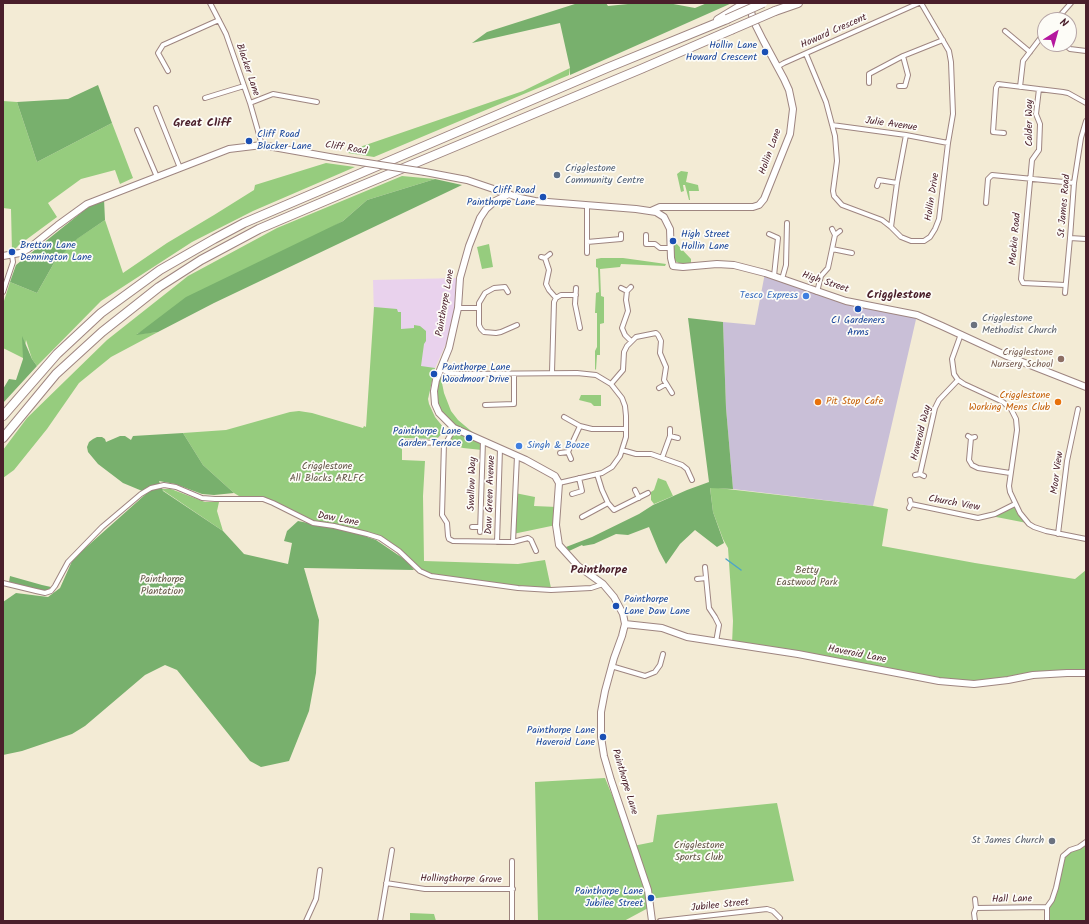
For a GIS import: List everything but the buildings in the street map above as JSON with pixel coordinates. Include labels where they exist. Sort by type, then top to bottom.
[{"type":"highway","points":[[3,416],[57,354],[101,313],[160,270],[214,239],[244,223],[709,26],[747,3]]},
{"type":"highway","points":[[726,17],[763,3]]},
{"type":"highway","points":[[3,438],[56,374],[102,332],[159,288],[201,260],[259,230],[346,192],[641,69],[792,3]]},
{"type":"highway","points":[[775,11],[798,3]]},
{"type":"street","name":"Blacker Lane","points":[[210,3],[226,34],[250,103],[262,145]]},
{"type":"street","name":"Hollin Lane","points":[[651,211],[660,207],[753,207],[762,203],[792,125],[793,109],[792,101],[784,79],[754,22],[747,3]]},
{"type":"street","name":"Howard Crescent","points":[[777,67],[920,3]]},
{"type":"street","name":"Hollin Drive","points":[[806,54],[823,96],[832,125],[837,154],[837,166],[833,191],[834,196],[842,205],[882,220],[901,237],[910,241],[924,241],[930,237],[936,229],[939,219],[953,114],[951,62],[949,51],[920,3]]},
{"type":"street","points":[[168,72],[158,54],[163,45],[219,20]]},
{"type":"street","points":[[1005,31],[1030,52]]},
{"type":"street","points":[[869,83],[869,74],[903,56],[943,40]]},
{"type":"street","points":[[1020,87],[1023,61],[1037,43]]},
{"type":"street","points":[[899,86],[905,86],[908,75],[903,56]]},
{"type":"street","points":[[1004,133],[993,132],[996,88],[998,84],[1068,93],[1086,103]]},
{"type":"street","points":[[205,98],[244,86]]},
{"type":"street","name":"Calder Way","points":[[1030,179],[1032,160],[1038,150],[1040,124],[1036,114],[1039,89]]},
{"type":"street","points":[[250,103],[273,94],[317,102]]},
{"type":"street","points":[[156,108],[180,168]]},
{"type":"street","name":"St James Road","points":[[1065,293],[1074,183],[1081,138],[1086,121]]},
{"type":"street","name":"Julie Avenue","points":[[832,125],[906,135],[948,143]]},
{"type":"street","points":[[137,130],[157,177]]},
{"type":"street","points":[[891,227],[906,135]]},
{"type":"street","name":"Cliff Road","points":[[3,256],[12,255],[28,249],[87,204],[229,149],[262,145],[467,180],[535,201],[651,211]]},
{"type":"street","points":[[986,203],[988,179],[992,175],[1074,183]]},
{"type":"street","name":"Mackie Road","points":[[1030,179],[1021,279],[1023,283],[1065,285]]},
{"type":"street","points":[[877,186],[879,180],[897,183]]},
{"type":"street","name":"Painthorpe Lane","points":[[509,194],[495,201],[486,209],[480,218],[469,246],[459,282],[458,308],[448,348],[440,368],[434,391],[435,404],[442,416],[454,428],[534,464],[555,476],[558,482]]},
{"type":"street","points":[[587,206],[588,254]]},
{"type":"street","name":"High Street","points":[[651,211],[660,214],[667,221],[670,229],[670,248],[674,266],[717,264],[734,265],[774,276],[846,301],[917,315],[1007,356],[1086,387]]},
{"type":"street","points":[[782,279],[786,265],[787,223]]},
{"type":"street","points":[[817,292],[821,276],[828,268],[835,235],[832,229]]},
{"type":"street","points":[[835,235],[840,231]]},
{"type":"street","points":[[587,242],[621,239],[621,234]]},
{"type":"street","points":[[769,234],[778,238],[774,276]]},
{"type":"street","points":[[646,235],[646,244]]},
{"type":"street","points":[[1070,238],[1086,239]]},
{"type":"street","points":[[641,248],[646,244],[655,244],[660,248],[670,248]]},
{"type":"street","points":[[832,249],[845,255],[852,253]]},
{"type":"street","points":[[550,254],[543,257],[549,270],[546,284],[556,298]]},
{"type":"street","points":[[3,292],[13,262],[12,255]]},
{"type":"street","points":[[508,292],[505,287],[489,290],[482,298],[478,308],[479,325],[484,332],[501,332],[517,324]]},
{"type":"street","points":[[631,287],[627,291],[626,300],[628,311],[622,328],[625,335],[631,341]]},
{"type":"street","points":[[576,288],[575,304],[580,328]]},
{"type":"street","points":[[621,288],[627,291]]},
{"type":"street","points":[[552,372],[553,307],[556,298],[561,295],[576,295]]},
{"type":"street","points":[[458,308],[478,308]]},
{"type":"street","points":[[509,328],[512,334]]},
{"type":"street","points":[[611,384],[623,370],[624,352],[631,341],[642,335],[656,333],[661,342],[660,353],[666,367],[664,375],[666,384],[672,393]]},
{"type":"street","points":[[961,334],[952,359],[954,374],[958,380],[964,384],[1003,402],[1011,409],[1016,419],[1017,430],[1009,486],[1024,519],[1029,524],[1040,529],[1086,539]]},
{"type":"street","points":[[440,368],[448,373],[462,374],[532,374],[552,372],[596,375],[611,384],[622,398],[625,406],[626,429],[622,450],[612,466],[607,470],[598,474],[558,482],[556,525],[559,545],[578,566],[603,584],[614,597],[621,608],[625,624]]},
{"type":"street","points":[[485,404],[514,404],[514,374]]},
{"type":"street","name":"Haveroid Way","points":[[924,476],[917,474],[935,408],[939,400],[958,380]]},
{"type":"street","points":[[659,388],[666,384]]},
{"type":"street","name":"Moor View","points":[[1058,534],[1067,461],[1079,415],[1078,409]]},
{"type":"street","points":[[564,417],[580,426],[592,429],[626,429]]},
{"type":"street","points":[[571,459],[568,452],[580,426]]},
{"type":"street","points":[[402,442],[446,443],[454,428]]},
{"type":"street","points":[[662,458],[670,436],[670,429]]},
{"type":"street","points":[[670,436],[678,438]]},
{"type":"street","points":[[971,437],[969,460],[972,465],[978,468],[1010,473]]},
{"type":"street","name":"Swallow Way","points":[[472,527],[480,530],[483,441]]},
{"type":"street","points":[[444,443],[442,515],[447,523],[449,539],[453,541],[513,542],[528,538],[532,540],[536,551]]},
{"type":"street","name":"Daw Green Avenue","points":[[497,542],[500,448]]},
{"type":"street","points":[[622,450],[636,454],[651,454],[682,465],[690,470],[692,480]]},
{"type":"street","points":[[560,453],[568,452]]},
{"type":"street","points":[[513,542],[517,456]]},
{"type":"street","points":[[598,474],[602,490],[608,503],[614,510],[648,493]]},
{"type":"street","points":[[572,494],[582,491],[579,478]]},
{"type":"street","name":"Daw Lane","points":[[3,583],[36,591],[51,591],[68,562],[102,527],[138,496],[151,488],[164,485],[176,487],[202,498],[263,499],[312,523],[348,529],[380,538],[398,551],[420,571],[431,576],[510,587],[551,590],[591,588],[603,584]]},
{"type":"street","points":[[635,490],[639,498]]},
{"type":"street","points":[[582,518],[608,503]]},
{"type":"street","name":"Church View","points":[[910,504],[978,518],[995,514],[1016,504]]},
{"type":"street","points":[[585,510],[588,514]]},
{"type":"street","points":[[705,567],[709,608],[719,626],[716,642]]},
{"type":"street","points":[[697,579],[706,578]]},
{"type":"street","name":"Painthorpe Lane","points":[[625,624],[604,691],[601,712],[602,743],[611,780],[648,890],[652,921]]},
{"type":"street","name":"Haveroid Lane","points":[[625,624],[662,628],[687,637],[798,654],[939,681],[974,684],[1033,675],[1086,673]]},
{"type":"street","points":[[611,666],[645,676],[655,672],[660,665],[664,654]]},
{"type":"street","points":[[1047,921],[1047,907],[1052,900],[1056,888],[1063,856],[1070,850],[1079,847],[1086,842]]},
{"type":"street","points":[[380,921],[392,850]]},
{"type":"street","points":[[512,861],[512,921]]},
{"type":"street","points":[[306,921],[316,899],[320,870]]},
{"type":"street","name":"Hollingthorpe Grove","points":[[386,883],[425,888],[487,890],[513,889]]},
{"type":"street","points":[[975,899],[975,921]]},
{"type":"street","name":"Hall Lane","points":[[976,908],[1047,907]]},
{"type":"street","name":"Jubilee Street","points":[[660,921],[767,909],[774,911],[780,918]]},
{"type":"street","points":[[718,915],[718,921]]},
{"type":"shaded area","points":[[765,273],[817,292],[917,315],[873,506],[733,489],[726,408],[723,322],[755,325]]},
{"type":"shaded area","points":[[458,278],[454,316],[446,344],[435,368],[428,399],[435,417],[443,427],[443,430],[440,437],[437,439],[414,439],[374,317],[373,280]]},
{"type":"green space","points":[[578,3],[606,3],[608,6],[638,3],[668,3],[695,8],[707,3],[732,3],[570,75],[570,68],[560,23],[472,43],[487,32]]},
{"type":"green space","points":[[570,68],[569,75],[374,157],[348,153],[354,149],[523,91]]},
{"type":"green space","points":[[98,85],[112,123],[37,162],[17,102],[68,99]]},
{"type":"green space","points":[[3,101],[17,102],[37,162],[112,123],[133,178],[120,184],[115,170],[81,179],[48,203],[57,217],[19,245],[12,252],[11,209],[3,208]]},
{"type":"green space","points":[[326,163],[355,167],[253,211],[192,242],[101,301],[37,366],[32,359],[26,340],[23,358],[3,348],[3,304],[10,282],[37,293],[54,263],[75,240],[105,220],[123,273],[167,243],[254,190],[255,185]]},
{"type":"green space","points":[[681,171],[688,172],[686,182],[698,185],[699,191],[689,191],[690,200],[685,185],[683,185],[684,191],[681,192],[677,174]]},
{"type":"green space","points":[[402,176],[435,179],[367,200],[343,221],[137,334],[158,332],[111,357],[79,383],[47,429],[14,470],[3,478],[3,450],[27,418],[107,340],[188,276],[277,228]]},
{"type":"green space","points":[[435,179],[462,185],[214,303],[158,332],[136,335],[186,297],[343,221],[367,200]]},
{"type":"green space","points":[[104,199],[105,220],[77,239],[54,263],[37,293],[10,282],[16,265],[87,208]]},
{"type":"green space","points":[[674,241],[691,259],[691,263],[679,263],[675,261]]},
{"type":"green space","points":[[489,244],[493,267],[482,269],[477,247]]},
{"type":"green space","points":[[623,258],[666,264],[665,266],[621,264],[620,267],[600,269],[601,296],[604,297],[604,323],[600,324],[600,355],[597,355],[596,370],[595,351],[597,347],[597,313],[595,313],[596,293],[599,292],[596,259]]},
{"type":"green space","name":"Crigglestone All Blacks ARLFC","points":[[374,307],[397,309],[398,312],[401,312],[401,329],[414,328],[414,325],[420,326],[426,331],[426,341],[424,344],[421,366],[435,368],[428,399],[435,417],[443,427],[442,433],[437,439],[402,438],[402,460],[425,461],[423,496],[424,561],[518,564],[545,560],[551,588],[518,588],[424,573],[380,538],[320,524],[263,499],[244,499],[234,493],[203,465],[183,433],[226,430],[290,412],[299,411],[312,413],[363,428],[364,426],[366,427]]},
{"type":"green space","points":[[688,318],[723,322],[726,408],[733,489],[710,488],[713,512],[724,543],[717,547],[695,530],[680,544],[666,564],[649,527],[628,535],[616,534],[594,544],[582,545],[569,551],[566,547],[592,537],[639,514],[653,505],[709,482]]},
{"type":"green space","points":[[22,336],[32,359],[37,366],[3,403],[3,389],[9,379],[16,380],[23,359]]},
{"type":"green space","points":[[443,370],[442,383],[451,411],[458,420],[483,441],[482,450],[463,448],[446,443],[454,428],[439,413],[434,391]]},
{"type":"green space","points":[[581,395],[601,395],[601,406],[594,406],[591,403],[579,400]]},
{"type":"green space","name":"Painthorpe Plantation","points":[[183,433],[203,465],[234,493],[214,495],[202,494],[175,484],[159,481],[163,491],[223,531],[244,554],[288,564],[292,543],[284,541],[287,531],[298,521],[353,532],[376,540],[407,561],[414,570],[304,568],[319,620],[316,673],[309,711],[289,761],[261,767],[250,761],[177,670],[165,665],[145,675],[85,726],[72,734],[22,751],[3,755],[3,602],[16,593],[48,597],[60,588],[73,559],[147,493],[123,483],[98,464],[88,452],[87,447],[89,442],[97,437],[102,437],[106,442],[120,436],[125,436],[131,440],[133,436]]},
{"type":"green space","points":[[658,478],[666,481],[673,496],[654,504],[651,500],[651,492],[654,490]]},
{"type":"green space","name":"Betty Eastwood Park","points":[[710,487],[888,509],[882,546],[1075,579],[1086,570],[1086,673],[1067,673],[974,684],[732,644],[733,621],[728,548],[713,512]]},
{"type":"green space","points":[[161,489],[171,489],[205,502],[219,502],[217,511],[223,531]]},
{"type":"green space","points":[[515,493],[535,497],[534,506],[557,507],[556,525],[513,534]]},
{"type":"green space","points":[[1015,505],[1027,523],[991,516]]},
{"type":"green space","points":[[10,576],[51,587],[48,590],[42,590],[9,582]]},
{"type":"green space","name":"Crigglestone Sports Club","points":[[605,778],[633,846],[653,842],[657,815],[777,803],[794,881],[649,899],[650,907],[624,921],[538,921],[535,782]]},
{"type":"green space","points":[[1086,842],[1086,921],[1047,921],[1047,907],[1052,900],[1063,856]]},
{"type":"green space","points":[[410,913],[434,914],[436,921],[410,921]]},
{"type":"waterway","points":[[726,559],[741,570]]},
{"type":"place","name":"Hollin Lane Howard Crescent","points":[[765,52]]},
{"type":"place","name":"Cliff Road Blacker Lane","points":[[249,141]]},
{"type":"place","name":"Crigglestone Community Centre","points":[[557,175]]},
{"type":"place","name":"Cliff Road Painthorpe Lane","points":[[543,197]]},
{"type":"place","name":"High Street Hollin Lane","points":[[673,241]]},
{"type":"place","name":"Bretton Lane Dennington Lane","points":[[12,252]]},
{"type":"place","name":"Tesco Express","points":[[806,296]]},
{"type":"place","name":"C1 Gardeners Arms","points":[[858,309]]},
{"type":"place","name":"Crigglestone Methodist Church","points":[[974,325]]},
{"type":"place","name":"Crigglestone Nursery School","points":[[1061,359]]},
{"type":"place","name":"Painthorpe Lane Woodmoor Drive","points":[[434,374]]},
{"type":"place","name":"Pit Stop Cafe","points":[[818,402]]},
{"type":"place","name":"Crigglestone Working Mens Club","points":[[1058,402]]},
{"type":"place","name":"Painthorpe Lane Garden Terrace","points":[[469,438]]},
{"type":"place","name":"Singh & Booze","points":[[519,446]]},
{"type":"place","name":"Painthorpe Lane Daw Lane","points":[[616,606]]},
{"type":"place","name":"Painthorpe Lane Haveroid Lane","points":[[603,737]]},
{"type":"place","name":"St James Church","points":[[1052,841]]},
{"type":"place","name":"Painthorpe Lane Jubilee Street","points":[[651,898]]},
{"type":"district","name":"Great Cliff","points":[[202,124]]},
{"type":"district","name":"Crigglestone","points":[[899,296]]},
{"type":"district","name":"Painthorpe","points":[[599,571]]}]
